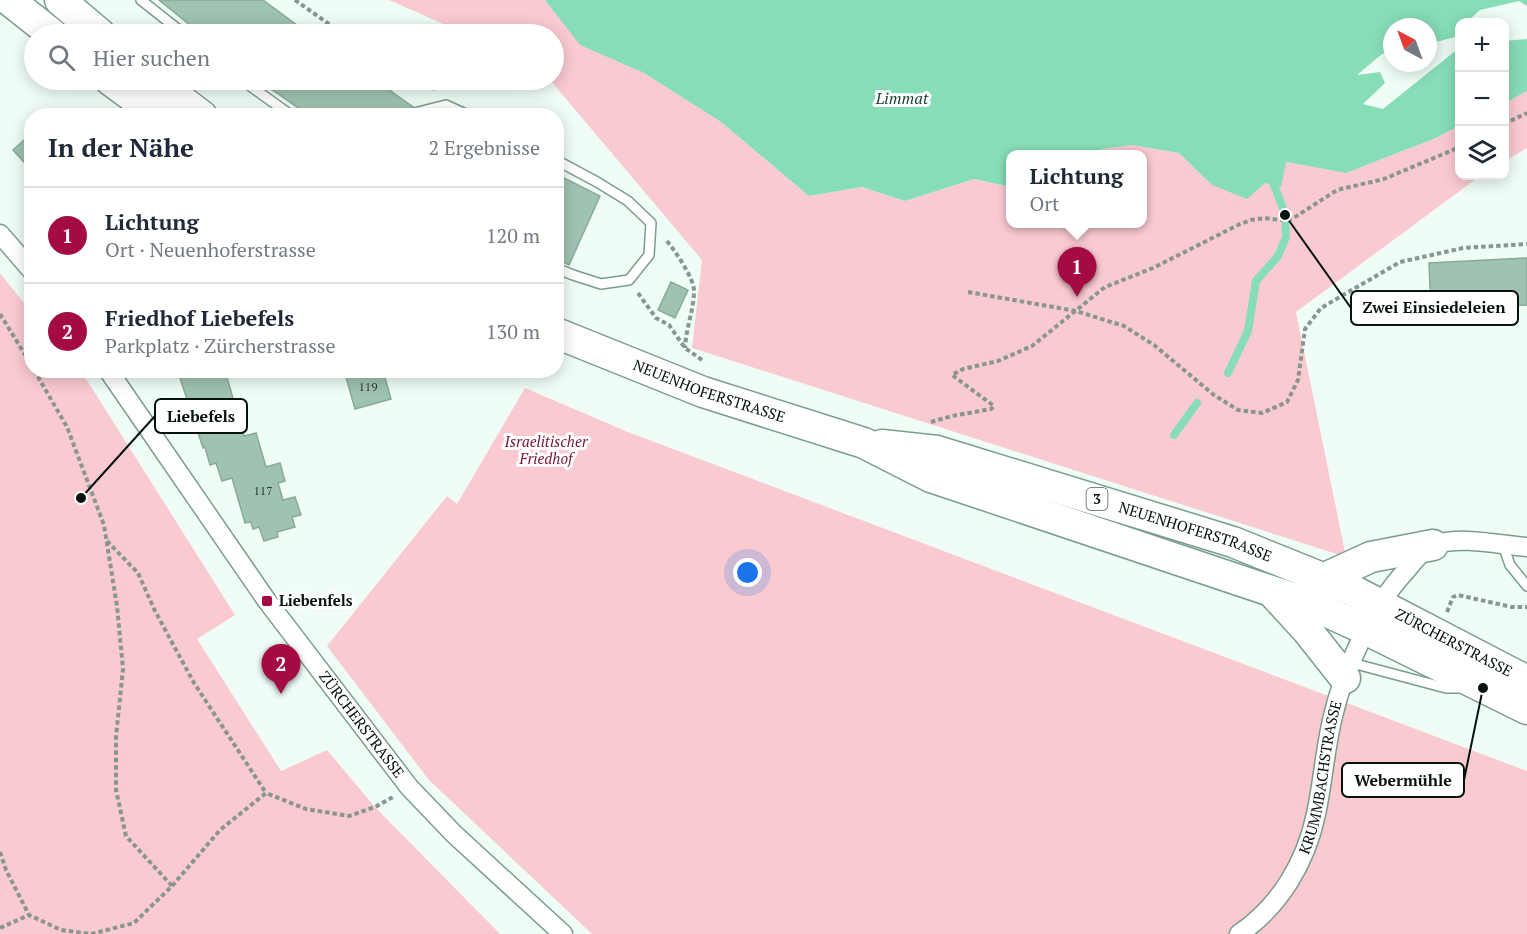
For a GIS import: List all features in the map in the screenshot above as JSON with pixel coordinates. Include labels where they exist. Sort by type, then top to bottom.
[{"type":"main road","points":[[9,0],[39,24]]},
{"type":"main road","points":[[60,0],[88,24]]},
{"type":"main road","points":[[124,90],[148,108]]},
{"type":"main road","points":[[168,90],[192,108]]},
{"type":"main road","name":"NEUENHOFERSTRASSE","points":[[564,336],[704,392],[864,443],[931,477],[1310,604],[1367,630]]},
{"type":"main road","name":"NEUENHOFERSTRASSE","points":[[864,443],[937,451],[1177,523],[1325,578],[1381,604]]},
{"type":"main road","points":[[1325,578],[1371,557],[1433,545]]},
{"type":"main road","points":[[1270,590],[1349,671]]},
{"type":"main road","name":"ZÜRCHERSTRASSE","points":[[1381,604],[1527,681]]},
{"type":"main road","name":"ZÜRCHERSTRASSE","points":[[1367,630],[1527,709]]},
{"type":"street","points":[[0,234],[24,262]]},
{"type":"street","name":"ZÜRCHERSTRASSE","points":[[114,378],[267,601],[409,788],[454,834],[563,934]]},
{"type":"street","points":[[1433,545],[1446,541],[1460,541],[1527,546]]},
{"type":"street","name":"KRUMMBACHSTRASSE","points":[[1239,934],[1262,916],[1279,896],[1306,849],[1317,813],[1333,716],[1349,671],[1381,604],[1396,582],[1421,554],[1433,545]]},
{"type":"lane","points":[[141,0],[171,24]]},
{"type":"lane","points":[[256,90],[281,108]]},
{"type":"lane","points":[[434,108],[446,105],[453,108]]},
{"type":"lane","points":[[564,164],[628,201],[651,224],[649,255],[629,280],[601,284],[564,272]]},
{"type":"lane","points":[[1503,545],[1510,565],[1527,586]]},
{"type":"lane","points":[[1349,671],[1446,688],[1483,688]]},
{"type":"path","points":[[296,0],[329,24]]},
{"type":"path","points":[[1509,122],[1527,113]]},
{"type":"path","points":[[921,424],[991,409],[994,406],[952,375],[963,369],[998,361],[1032,346],[1105,287],[1153,268],[1240,224],[1265,219],[1293,219],[1337,190],[1384,179],[1455,149]]},
{"type":"path","points":[[629,280],[656,318],[669,325],[685,348],[694,289],[679,256],[651,224]]},
{"type":"path","points":[[968,292],[1076,311],[1124,326],[1154,345],[1214,395],[1238,410],[1262,413],[1287,402],[1298,380],[1305,329],[1321,308],[1400,262],[1463,248],[1527,244]]},
{"type":"path","points":[[0,314],[24,353]]},
{"type":"path","points":[[39,378],[67,427],[104,525],[117,606],[123,669],[116,737],[116,790],[126,836],[172,886]]},
{"type":"path","points":[[106,540],[138,573],[155,611],[194,683],[266,793],[306,809],[349,816],[375,807],[409,788]]},
{"type":"path","points":[[1445,615],[1453,597],[1458,595],[1512,607],[1527,607]]},
{"type":"path","points":[[0,852],[6,870],[29,915],[61,930],[91,934],[134,923],[172,886],[220,830],[266,793]]},
{"type":"path","points":[[0,928],[29,915]]},
{"type":"green space","points":[[389,0],[545,0],[581,45],[644,73],[721,122],[809,196],[862,187],[905,201],[974,179],[1006,186],[1006,228],[1147,228],[1147,150],[1100,150],[1102,149],[1132,145],[1179,153],[1212,185],[1286,162],[1346,173],[1436,138],[1455,128],[1455,180],[1475,180],[1296,312],[1346,557],[692,348],[702,260],[558,90],[564,90],[564,24],[443,24]]},
{"type":"green space","points":[[1527,91],[1527,148],[1509,159],[1509,126],[1509,101]]},
{"type":"green space","points":[[0,273],[24,303],[24,378],[85,378],[235,615],[197,639],[281,771],[327,750],[375,807],[500,934],[0,934]]},
{"type":"green space","name":"Israelitischer Friedhof","points":[[525,388],[628,432],[1527,771],[1527,934],[592,934],[429,780],[327,646],[447,496],[457,504]]},
{"type":"water","name":"Limmat","points":[[545,0],[1527,0],[1527,6],[1519,1],[1480,10],[1471,18],[1455,18],[1455,37],[1437,42],[1437,18],[1383,18],[1383,54],[1357,75],[1380,72],[1385,83],[1363,104],[1383,109],[1429,72],[1437,72],[1437,66],[1455,51],[1455,128],[1436,138],[1346,173],[1286,162],[1281,187],[1265,183],[1247,199],[1212,185],[1179,153],[1132,145],[1100,150],[1006,150],[1006,186],[974,179],[905,201],[862,187],[809,196],[721,122],[644,73],[580,45]]},
{"type":"water","points":[[1527,39],[1527,91],[1509,101],[1509,72],[1509,41]]},
{"type":"building","points":[[159,0],[263,0],[295,24],[189,24]]},
{"type":"building","points":[[272,90],[389,90],[415,108],[298,108]]},
{"type":"building","points":[[24,140],[24,162],[13,150]]},
{"type":"building","points":[[564,178],[600,196],[569,265],[564,262]]},
{"type":"building","points":[[1527,258],[1527,305],[1431,310],[1429,263]]},
{"type":"building","points":[[671,282],[688,290],[675,318],[658,310]]},
{"type":"building","points":[[180,378],[227,378],[244,436],[256,433],[266,467],[280,463],[285,481],[278,483],[283,500],[295,497],[301,515],[292,517],[295,527],[277,532],[278,537],[264,541],[259,527],[253,529],[251,522],[245,523],[232,478],[222,481],[216,463],[210,465],[205,447],[203,448]]},
{"type":"building","points":[[346,378],[385,378],[391,399],[355,409]]},
{"type":"waterway","points":[[1228,373],[1248,331],[1256,281],[1278,256],[1286,237],[1285,214],[1271,177]]},
{"type":"waterway","points":[[1174,435],[1197,403]]},
{"type":"place","name":"Zwei Einsiedeleien","points":[[1285,215]]},
{"type":"place","name":"Lichtung","points":[[1077,297]]},
{"type":"place","name":"Liebefels","points":[[81,498]]},
{"type":"place","name":"Liebenfels","points":[[267,601]]},
{"type":"place","name":"Webermühle","points":[[1483,688]]},
{"type":"place","name":"Friedhof Liebefels","points":[[281,694]]}]
